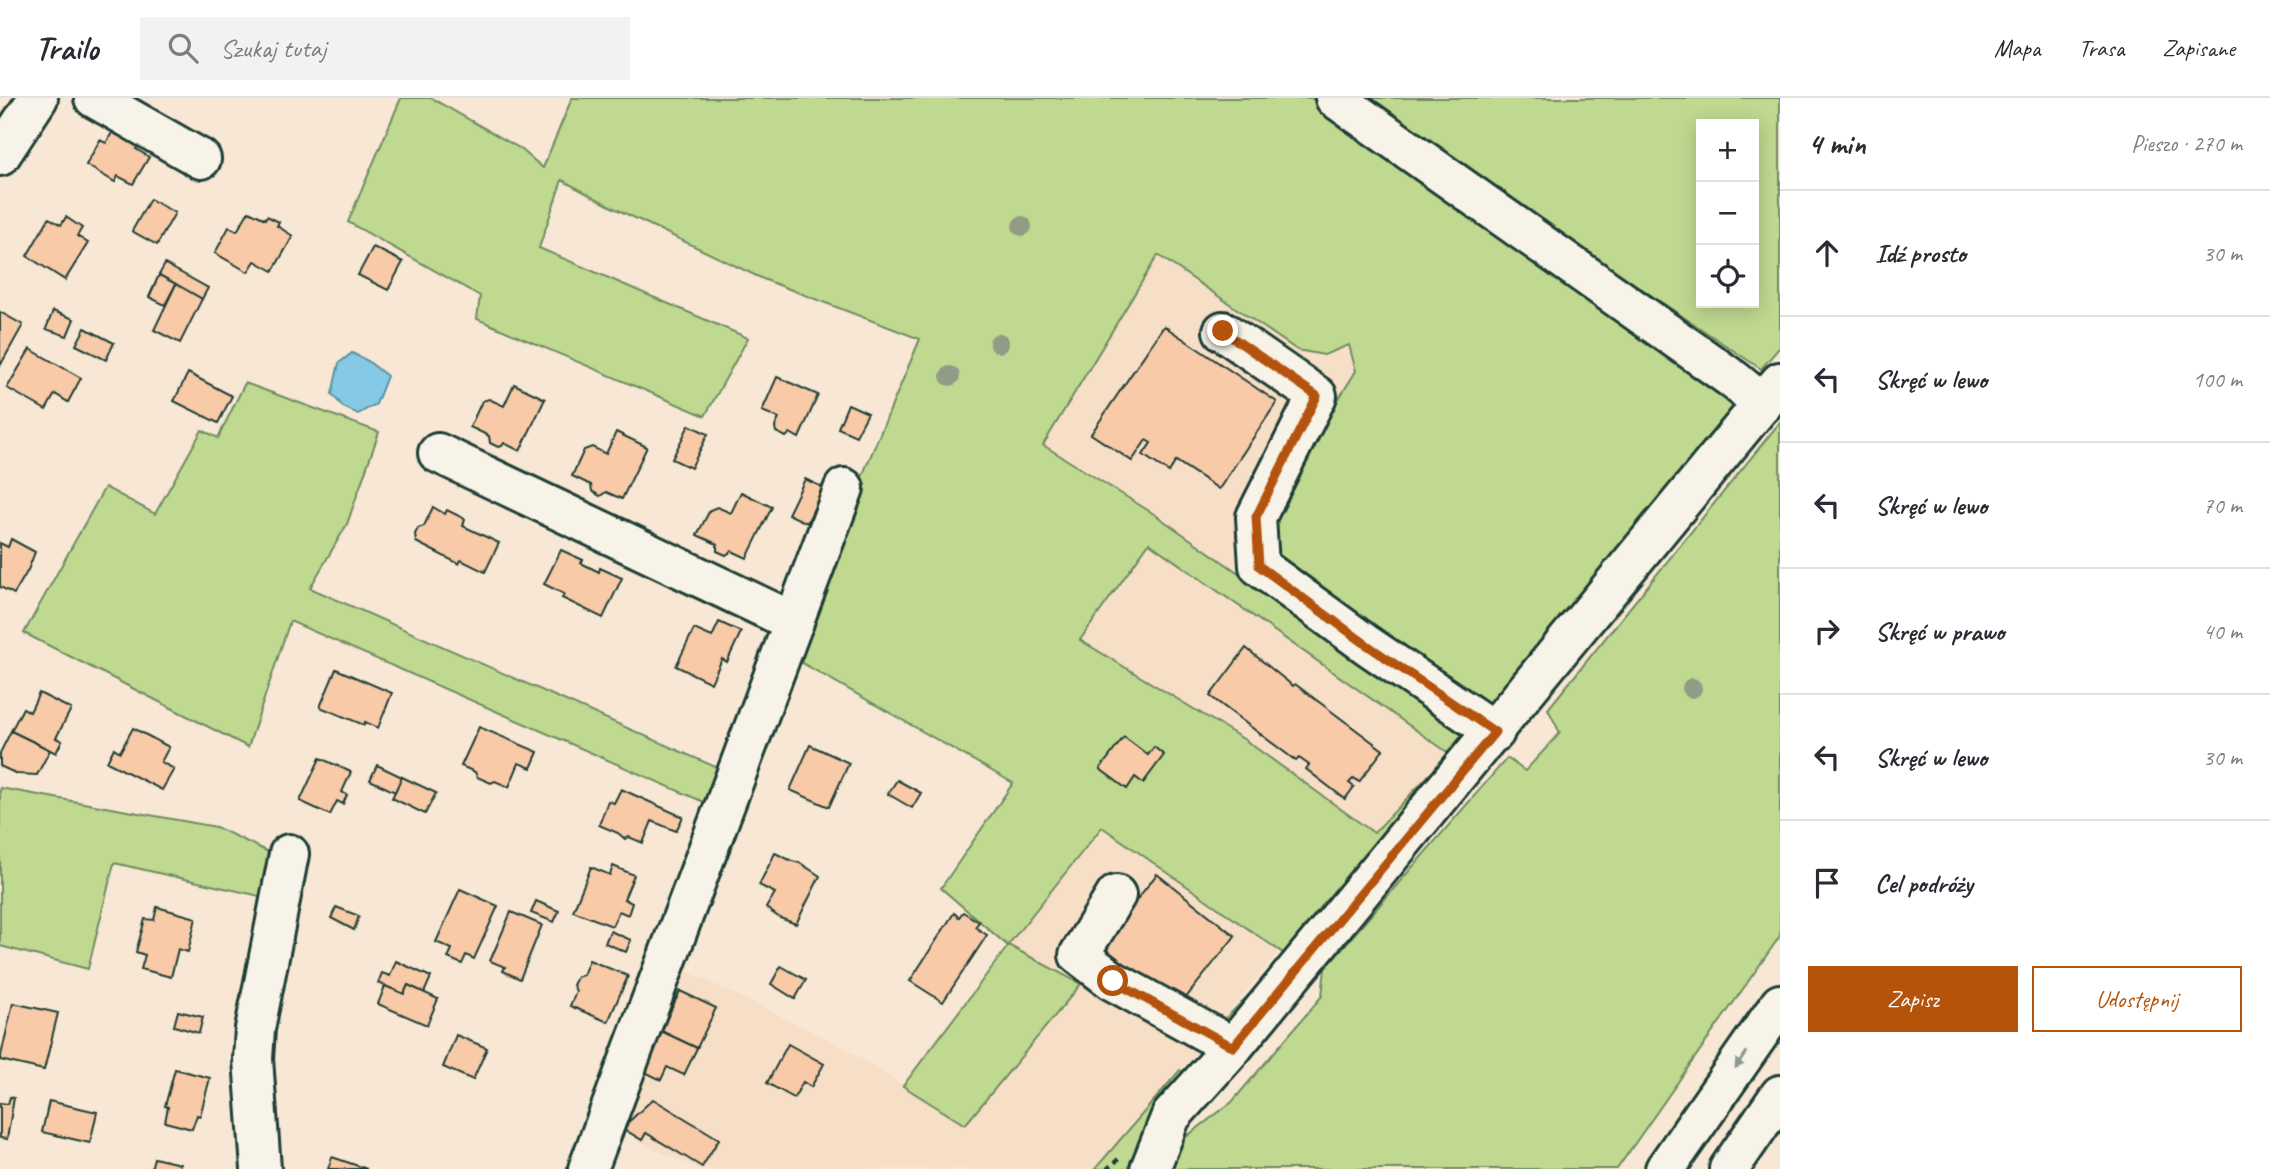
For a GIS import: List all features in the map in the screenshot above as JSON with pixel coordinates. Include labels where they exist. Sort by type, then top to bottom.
[{"type":"main road","points":[[0,156],[38,98]]},
{"type":"main road","points":[[94,98],[201,159]]},
{"type":"main road","points":[[1150,1169],[1171,1116],[1233,1047],[1495,732],[1771,393],[1734,380],[1335,98]]},
{"type":"main road","points":[[1223,331],[1317,396],[1256,517],[1259,566],[1367,645],[1495,732]]},
{"type":"main road","points":[[439,453],[794,622]]},
{"type":"main road","points":[[588,1169],[844,488]]},
{"type":"main road","points":[[261,1169],[253,1059],[255,1029],[289,853]]},
{"type":"main road","points":[[1116,895],[1079,956],[1113,981],[1233,1047]]},
{"type":"main road","points":[[1665,1169],[1780,1004]]},
{"type":"main road","points":[[1729,1169],[1780,1096]]},
{"type":"shaded area","points":[[1158,254],[1297,350],[1324,355],[1349,345],[1356,371],[1279,495],[1264,591],[1154,514],[1043,445]]},
{"type":"shaded area","points":[[1149,543],[1449,754],[1374,833],[1245,740],[1080,640]]},
{"type":"shaded area","points":[[1102,826],[1279,950],[1202,1046],[1095,1169],[699,1169],[642,1143],[619,1127],[678,967],[838,1044],[965,1125],[1081,984],[1008,945]]},
{"type":"green space","points":[[401,98],[431,98],[521,149],[543,168],[572,98],[1311,98],[1752,409],[1499,718],[1268,551],[1279,495],[1356,371],[1349,345],[1324,355],[1297,350],[1158,255],[1043,445],[1154,514],[1470,734],[1460,761],[1149,543],[1080,640],[1245,740],[1374,833],[1430,774],[1435,779],[1250,1017],[1219,1025],[1287,956],[1102,827],[1008,945],[1081,984],[965,1125],[903,1086],[1008,946],[941,888],[1013,783],[797,660],[858,486],[920,339],[763,279],[612,207],[562,180],[539,248],[748,338],[705,416],[477,319],[480,296],[348,222]]},
{"type":"green space","points":[[1357,98],[1780,98],[1780,347],[1761,369]]},
{"type":"green space","points":[[245,383],[379,432],[347,524],[310,588],[727,772],[715,807],[290,621],[248,747],[24,633],[105,487],[155,514],[202,430],[218,438]]},
{"type":"green space","points":[[1780,422],[1780,936],[1617,1169],[1167,1169],[1182,1140],[1232,1102],[1322,996],[1325,968],[1507,758],[1525,771],[1560,733],[1548,709]]},
{"type":"green space","points":[[0,788],[216,827],[279,857],[268,898],[114,863],[88,969],[0,946]]},
{"type":"green space","points":[[1180,1070],[1185,1073],[1131,1169],[1095,1169]]},
{"type":"water","points":[[352,353],[368,361],[387,376],[376,404],[358,414],[343,407],[332,394],[339,363]]},
{"type":"building","points":[[119,121],[144,137],[136,149],[149,157],[133,184],[118,176],[115,182],[86,165],[100,140],[106,143]]},
{"type":"building","points":[[150,199],[175,213],[157,245],[132,231]]},
{"type":"building","points":[[249,211],[279,222],[277,226],[293,236],[273,271],[255,261],[248,272],[215,253],[229,227],[237,231]]},
{"type":"building","points":[[66,217],[82,228],[77,236],[88,243],[65,280],[27,256],[49,218],[61,225]]},
{"type":"building","points":[[373,247],[403,262],[388,290],[358,275]]},
{"type":"building","points":[[165,264],[208,288],[202,299],[159,275]]},
{"type":"building","points":[[159,275],[176,284],[165,305],[149,297]]},
{"type":"building","points":[[176,284],[202,299],[180,343],[154,330]]},
{"type":"building","points":[[53,311],[74,319],[67,336],[46,329]]},
{"type":"building","points":[[0,312],[23,325],[0,366]]},
{"type":"building","points":[[1164,326],[1277,402],[1219,489],[1176,461],[1169,472],[1143,455],[1151,443],[1146,440],[1132,461],[1091,434]]},
{"type":"building","points":[[85,328],[114,343],[106,360],[76,345]]},
{"type":"building","points":[[30,349],[81,378],[68,402],[55,394],[46,410],[7,388]]},
{"type":"building","points":[[188,373],[232,396],[218,423],[174,401]]},
{"type":"building","points":[[777,377],[818,395],[799,438],[790,433],[786,437],[776,432],[779,418],[762,411]]},
{"type":"building","points":[[514,384],[545,399],[520,451],[504,443],[498,447],[490,443],[489,436],[470,427],[482,401],[489,399],[504,406]]},
{"type":"building","points":[[848,404],[868,413],[856,436],[838,428]]},
{"type":"building","points":[[689,425],[708,434],[691,468],[672,459]]},
{"type":"building","points":[[616,432],[647,447],[622,499],[606,492],[600,496],[592,491],[591,485],[572,476],[584,450],[592,447],[606,454]]},
{"type":"building","points":[[805,479],[824,488],[807,523],[788,514]]},
{"type":"building","points":[[741,492],[772,507],[747,558],[732,551],[726,555],[717,551],[717,544],[697,535],[710,510],[717,507],[731,513]]},
{"type":"building","points":[[433,507],[445,514],[447,510],[465,519],[463,526],[499,543],[485,572],[461,560],[459,564],[416,542],[415,534],[418,528],[424,526]]},
{"type":"building","points":[[11,539],[35,552],[14,594],[0,587],[0,543],[8,547]]},
{"type":"building","points":[[561,550],[583,560],[581,563],[599,572],[600,568],[622,578],[603,618],[562,598],[564,594],[544,584]]},
{"type":"building","points":[[719,622],[741,632],[727,662],[722,659],[711,683],[676,666],[694,629],[712,637]]},
{"type":"building","points":[[1246,648],[1293,686],[1295,684],[1383,750],[1359,782],[1354,778],[1349,783],[1354,787],[1345,799],[1306,769],[1309,765],[1299,758],[1296,761],[1210,696]]},
{"type":"building","points":[[336,669],[392,693],[378,728],[320,707]]},
{"type":"building","points":[[39,693],[71,709],[56,738],[62,741],[56,753],[11,731],[23,708],[30,712]]},
{"type":"building","points":[[479,727],[538,752],[531,768],[519,763],[509,787],[477,777],[475,772],[461,766]]},
{"type":"building","points":[[133,728],[169,747],[161,762],[174,769],[162,790],[107,762],[114,748],[120,752]]},
{"type":"building","points":[[11,731],[50,750],[37,775],[17,774],[0,766],[0,753]]},
{"type":"building","points":[[1124,737],[1148,755],[1154,747],[1164,755],[1143,783],[1135,777],[1127,789],[1100,769]]},
{"type":"building","points":[[810,745],[849,763],[829,807],[790,790]]},
{"type":"building","points":[[320,758],[351,772],[342,792],[347,795],[343,804],[337,801],[330,815],[300,801]]},
{"type":"building","points":[[377,765],[402,777],[395,792],[370,780]]},
{"type":"building","points":[[402,777],[436,793],[425,814],[392,798]]},
{"type":"building","points":[[897,780],[921,793],[912,808],[888,794]]},
{"type":"building","points":[[621,789],[683,817],[676,831],[652,821],[643,843],[629,837],[625,839],[599,825],[608,801],[614,803]]},
{"type":"building","points":[[775,853],[800,863],[820,876],[796,924],[780,918],[766,908],[775,893],[759,885]]},
{"type":"building","points":[[613,866],[634,875],[624,899],[632,903],[628,915],[619,911],[612,926],[573,911],[591,867],[610,875]]},
{"type":"building","points":[[1157,874],[1235,936],[1176,1010],[1098,949]]},
{"type":"building","points":[[460,889],[498,906],[474,959],[466,955],[462,964],[448,958],[452,949],[436,942]]},
{"type":"building","points":[[536,901],[559,911],[554,922],[531,913]]},
{"type":"building","points":[[157,907],[196,918],[188,952],[178,949],[171,977],[141,969],[145,955],[136,952],[145,919],[154,920]]},
{"type":"building","points":[[336,907],[359,916],[354,930],[331,918]]},
{"type":"building","points":[[511,912],[542,925],[520,979],[503,971],[505,967],[490,961]]},
{"type":"building","points":[[963,912],[979,922],[975,927],[987,935],[943,1002],[910,981],[954,913],[959,917]]},
{"type":"building","points":[[610,931],[631,940],[626,952],[605,943]]},
{"type":"building","points":[[589,960],[628,976],[608,1022],[570,1006],[576,991],[573,985],[577,977],[583,975]]},
{"type":"building","points":[[396,961],[431,977],[424,993],[408,985],[404,994],[378,983],[382,973],[390,976]]},
{"type":"building","points":[[781,966],[806,980],[795,999],[771,984]]},
{"type":"building","points":[[408,985],[438,999],[427,1025],[378,1004],[385,986],[404,994]]},
{"type":"building","points":[[680,991],[716,1008],[697,1048],[661,1031]]},
{"type":"building","points":[[13,1003],[58,1013],[44,1070],[0,1060]]},
{"type":"building","points":[[178,1011],[203,1017],[199,1033],[174,1026]]},
{"type":"building","points":[[661,1031],[697,1048],[684,1075],[667,1067],[661,1080],[647,1073],[639,1060],[646,1059]]},
{"type":"building","points":[[456,1035],[487,1048],[473,1080],[443,1067]]},
{"type":"building","points":[[788,1044],[824,1064],[811,1087],[803,1082],[794,1098],[767,1083]]},
{"type":"building","points":[[175,1069],[210,1078],[200,1116],[197,1115],[192,1129],[165,1122],[168,1107],[165,1106]]},
{"type":"building","points":[[10,1097],[14,1098],[7,1139],[0,1138],[0,1103],[8,1104]]},
{"type":"building","points":[[653,1099],[719,1139],[702,1167],[646,1133],[642,1140],[622,1128]]},
{"type":"building","points":[[49,1101],[97,1112],[90,1143],[42,1132]]},
{"type":"building","points":[[332,1157],[367,1169],[328,1169]]},
{"type":"building","points":[[154,1158],[180,1164],[179,1169],[151,1169]]},
{"type":"route","points":[[1113,981],[1233,1047],[1495,732],[1367,645],[1259,566],[1256,517],[1317,396],[1223,331]]}]
